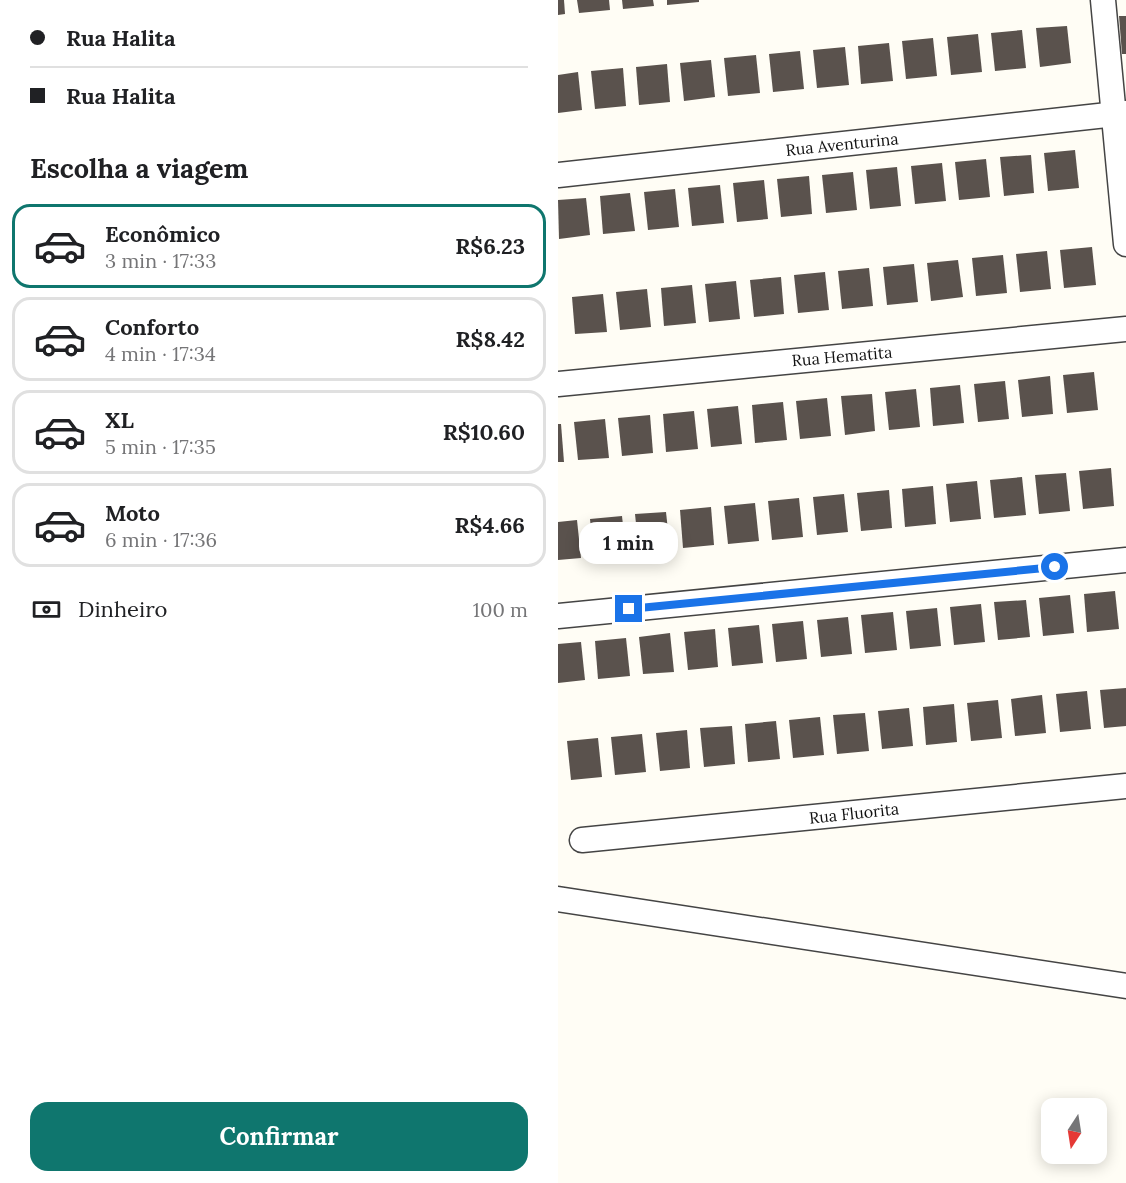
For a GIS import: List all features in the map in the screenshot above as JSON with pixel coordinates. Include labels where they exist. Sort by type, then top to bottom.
[{"type":"street","points":[[1103,0],[1121,113],[1126,244]]},
{"type":"street","name":"Rua Aventurina","points":[[558,175],[1121,113]]},
{"type":"street","name":"Rua Hematita","points":[[558,384],[1126,329]]},
{"type":"street","points":[[558,616],[1126,560]]},
{"type":"street","name":"Rua Fluorita","points":[[582,840],[1126,786]]},
{"type":"street","points":[[558,899],[1126,986]]},
{"type":"building","points":[[558,0],[564,0],[565,14],[558,15]]},
{"type":"building","points":[[577,0],[609,0],[610,10],[579,13]]},
{"type":"building","points":[[622,0],[653,0],[654,6],[623,9]]},
{"type":"building","points":[[667,0],[699,0],[699,2],[667,5]]},
{"type":"building","points":[[1119,16],[1126,16],[1126,54],[1122,54]]},
{"type":"building","points":[[1067,26],[1071,63],[1040,67],[1036,28]]},
{"type":"building","points":[[1022,30],[1026,68],[995,71],[991,33]]},
{"type":"building","points":[[978,34],[982,72],[951,75],[947,37]]},
{"type":"building","points":[[933,38],[937,76],[906,79],[902,41]]},
{"type":"building","points":[[889,43],[893,81],[861,84],[858,46]]},
{"type":"building","points":[[845,47],[849,85],[817,88],[813,50]]},
{"type":"building","points":[[800,51],[804,89],[773,92],[769,54]]},
{"type":"building","points":[[756,55],[760,93],[728,96],[724,58]]},
{"type":"building","points":[[711,60],[715,97],[684,101],[680,63]]},
{"type":"building","points":[[667,64],[670,102],[639,105],[636,67]]},
{"type":"building","points":[[623,68],[626,106],[595,109],[591,71]]},
{"type":"building","points":[[578,72],[582,110],[558,113],[558,75]]},
{"type":"building","points":[[1075,150],[1079,188],[1048,191],[1044,153]]},
{"type":"building","points":[[1031,155],[1034,193],[1004,196],[1000,157]]},
{"type":"building","points":[[986,159],[990,197],[959,200],[955,162]]},
{"type":"building","points":[[942,163],[946,201],[915,204],[911,166]]},
{"type":"building","points":[[897,167],[901,206],[870,209],[866,170]]},
{"type":"building","points":[[853,172],[857,210],[826,213],[822,175]]},
{"type":"building","points":[[809,176],[812,214],[781,217],[777,179]]},
{"type":"building","points":[[764,180],[768,219],[737,222],[733,183]]},
{"type":"building","points":[[720,185],[724,223],[692,226],[688,188]]},
{"type":"building","points":[[675,189],[679,227],[648,230],[644,192]]},
{"type":"building","points":[[630,193],[635,231],[603,234],[600,196]]},
{"type":"building","points":[[586,198],[590,235],[559,239],[558,200]]},
{"type":"building","points":[[1092,247],[1096,285],[1064,288],[1060,250]]},
{"type":"building","points":[[1047,251],[1051,289],[1020,292],[1016,254]]},
{"type":"building","points":[[1003,255],[1007,293],[976,296],[972,258]]},
{"type":"building","points":[[958,260],[963,297],[931,301],[927,263]]},
{"type":"building","points":[[914,264],[918,302],[887,305],[883,267]]},
{"type":"building","points":[[869,268],[873,306],[842,309],[838,271]]},
{"type":"building","points":[[825,272],[829,310],[798,313],[794,275]]},
{"type":"building","points":[[781,277],[784,314],[754,317],[750,280]]},
{"type":"building","points":[[736,281],[740,319],[709,322],[705,284]]},
{"type":"building","points":[[692,285],[696,323],[664,326],[661,288]]},
{"type":"building","points":[[647,289],[651,327],[620,330],[616,292]]},
{"type":"building","points":[[603,294],[607,332],[575,334],[572,297]]},
{"type":"building","points":[[1094,372],[1098,410],[1067,413],[1063,375]]},
{"type":"building","points":[[1050,376],[1053,414],[1022,417],[1018,380]]},
{"type":"building","points":[[1005,381],[1009,419],[978,422],[974,384]]},
{"type":"building","points":[[960,385],[964,423],[933,426],[930,388]]},
{"type":"building","points":[[916,389],[920,427],[889,430],[885,392]]},
{"type":"building","points":[[872,394],[875,431],[845,435],[841,396]]},
{"type":"building","points":[[827,398],[831,436],[800,439],[796,401]]},
{"type":"building","points":[[783,402],[787,440],[755,443],[752,405]]},
{"type":"building","points":[[738,406],[742,444],[711,447],[707,409]]},
{"type":"building","points":[[694,411],[698,449],[666,452],[663,414]]},
{"type":"building","points":[[650,415],[653,453],[622,456],[618,418]]},
{"type":"building","points":[[605,419],[609,458],[578,460],[574,422]]},
{"type":"building","points":[[558,424],[561,424],[564,462],[558,462]]},
{"type":"building","points":[[1111,468],[1114,506],[1083,509],[1079,471]]},
{"type":"building","points":[[1066,473],[1070,511],[1039,514],[1035,475]]},
{"type":"building","points":[[1022,477],[1026,515],[994,518],[990,480]]},
{"type":"building","points":[[977,481],[981,519],[950,522],[946,484]]},
{"type":"building","points":[[933,486],[936,524],[905,527],[902,489]]},
{"type":"building","points":[[889,490],[892,528],[861,531],[857,493]]},
{"type":"building","points":[[844,494],[848,532],[817,535],[813,497]]},
{"type":"building","points":[[799,498],[803,537],[772,540],[768,501]]},
{"type":"building","points":[[755,503],[759,541],[728,544],[724,506]]},
{"type":"building","points":[[711,507],[714,545],[683,548],[680,510]]},
{"type":"building","points":[[666,512],[670,549],[639,552],[635,514]]},
{"type":"building","points":[[622,516],[626,553],[594,557],[590,519]]},
{"type":"building","points":[[577,520],[581,558],[558,560],[558,522]]},
{"type":"building","points":[[1115,591],[1119,629],[1087,632],[1084,594]]},
{"type":"building","points":[[1070,595],[1074,633],[1043,636],[1039,598]]},
{"type":"building","points":[[1026,600],[1030,637],[998,640],[994,602]]},
{"type":"building","points":[[981,604],[985,642],[954,645],[950,607]]},
{"type":"building","points":[[937,608],[941,646],[910,649],[906,611]]},
{"type":"building","points":[[893,612],[897,650],[865,653],[861,615]]},
{"type":"building","points":[[848,617],[852,654],[821,657],[817,620]]},
{"type":"building","points":[[803,621],[807,659],[776,662],[772,624]]},
{"type":"building","points":[[759,625],[763,663],[732,666],[728,628]]},
{"type":"building","points":[[715,629],[718,667],[688,670],[684,632]]},
{"type":"building","points":[[670,633],[674,672],[643,674],[639,637]]},
{"type":"building","points":[[626,638],[630,676],[598,679],[595,641]]},
{"type":"building","points":[[581,642],[585,680],[558,683],[558,644]]},
{"type":"building","points":[[1126,688],[1126,726],[1104,728],[1100,690]]},
{"type":"building","points":[[1087,691],[1091,729],[1060,732],[1056,694]]},
{"type":"building","points":[[1042,695],[1046,733],[1015,736],[1011,699]]},
{"type":"building","points":[[998,700],[1002,738],[971,741],[967,703]]},
{"type":"building","points":[[954,704],[957,742],[926,745],[923,707]]},
{"type":"building","points":[[909,708],[913,746],[882,749],[878,711]]},
{"type":"building","points":[[865,713],[869,751],[837,754],[833,715]]},
{"type":"building","points":[[820,717],[824,755],[793,758],[789,720]]},
{"type":"building","points":[[776,721],[780,759],[748,762],[745,724]]},
{"type":"building","points":[[732,726],[735,764],[704,767],[700,728]]},
{"type":"building","points":[[687,730],[690,768],[660,771],[656,733]]},
{"type":"building","points":[[642,734],[646,772],[615,775],[611,737]]},
{"type":"building","points":[[598,738],[602,777],[571,780],[567,741]]},
{"type":"route","points":[[629,609],[1055,567]]}]
